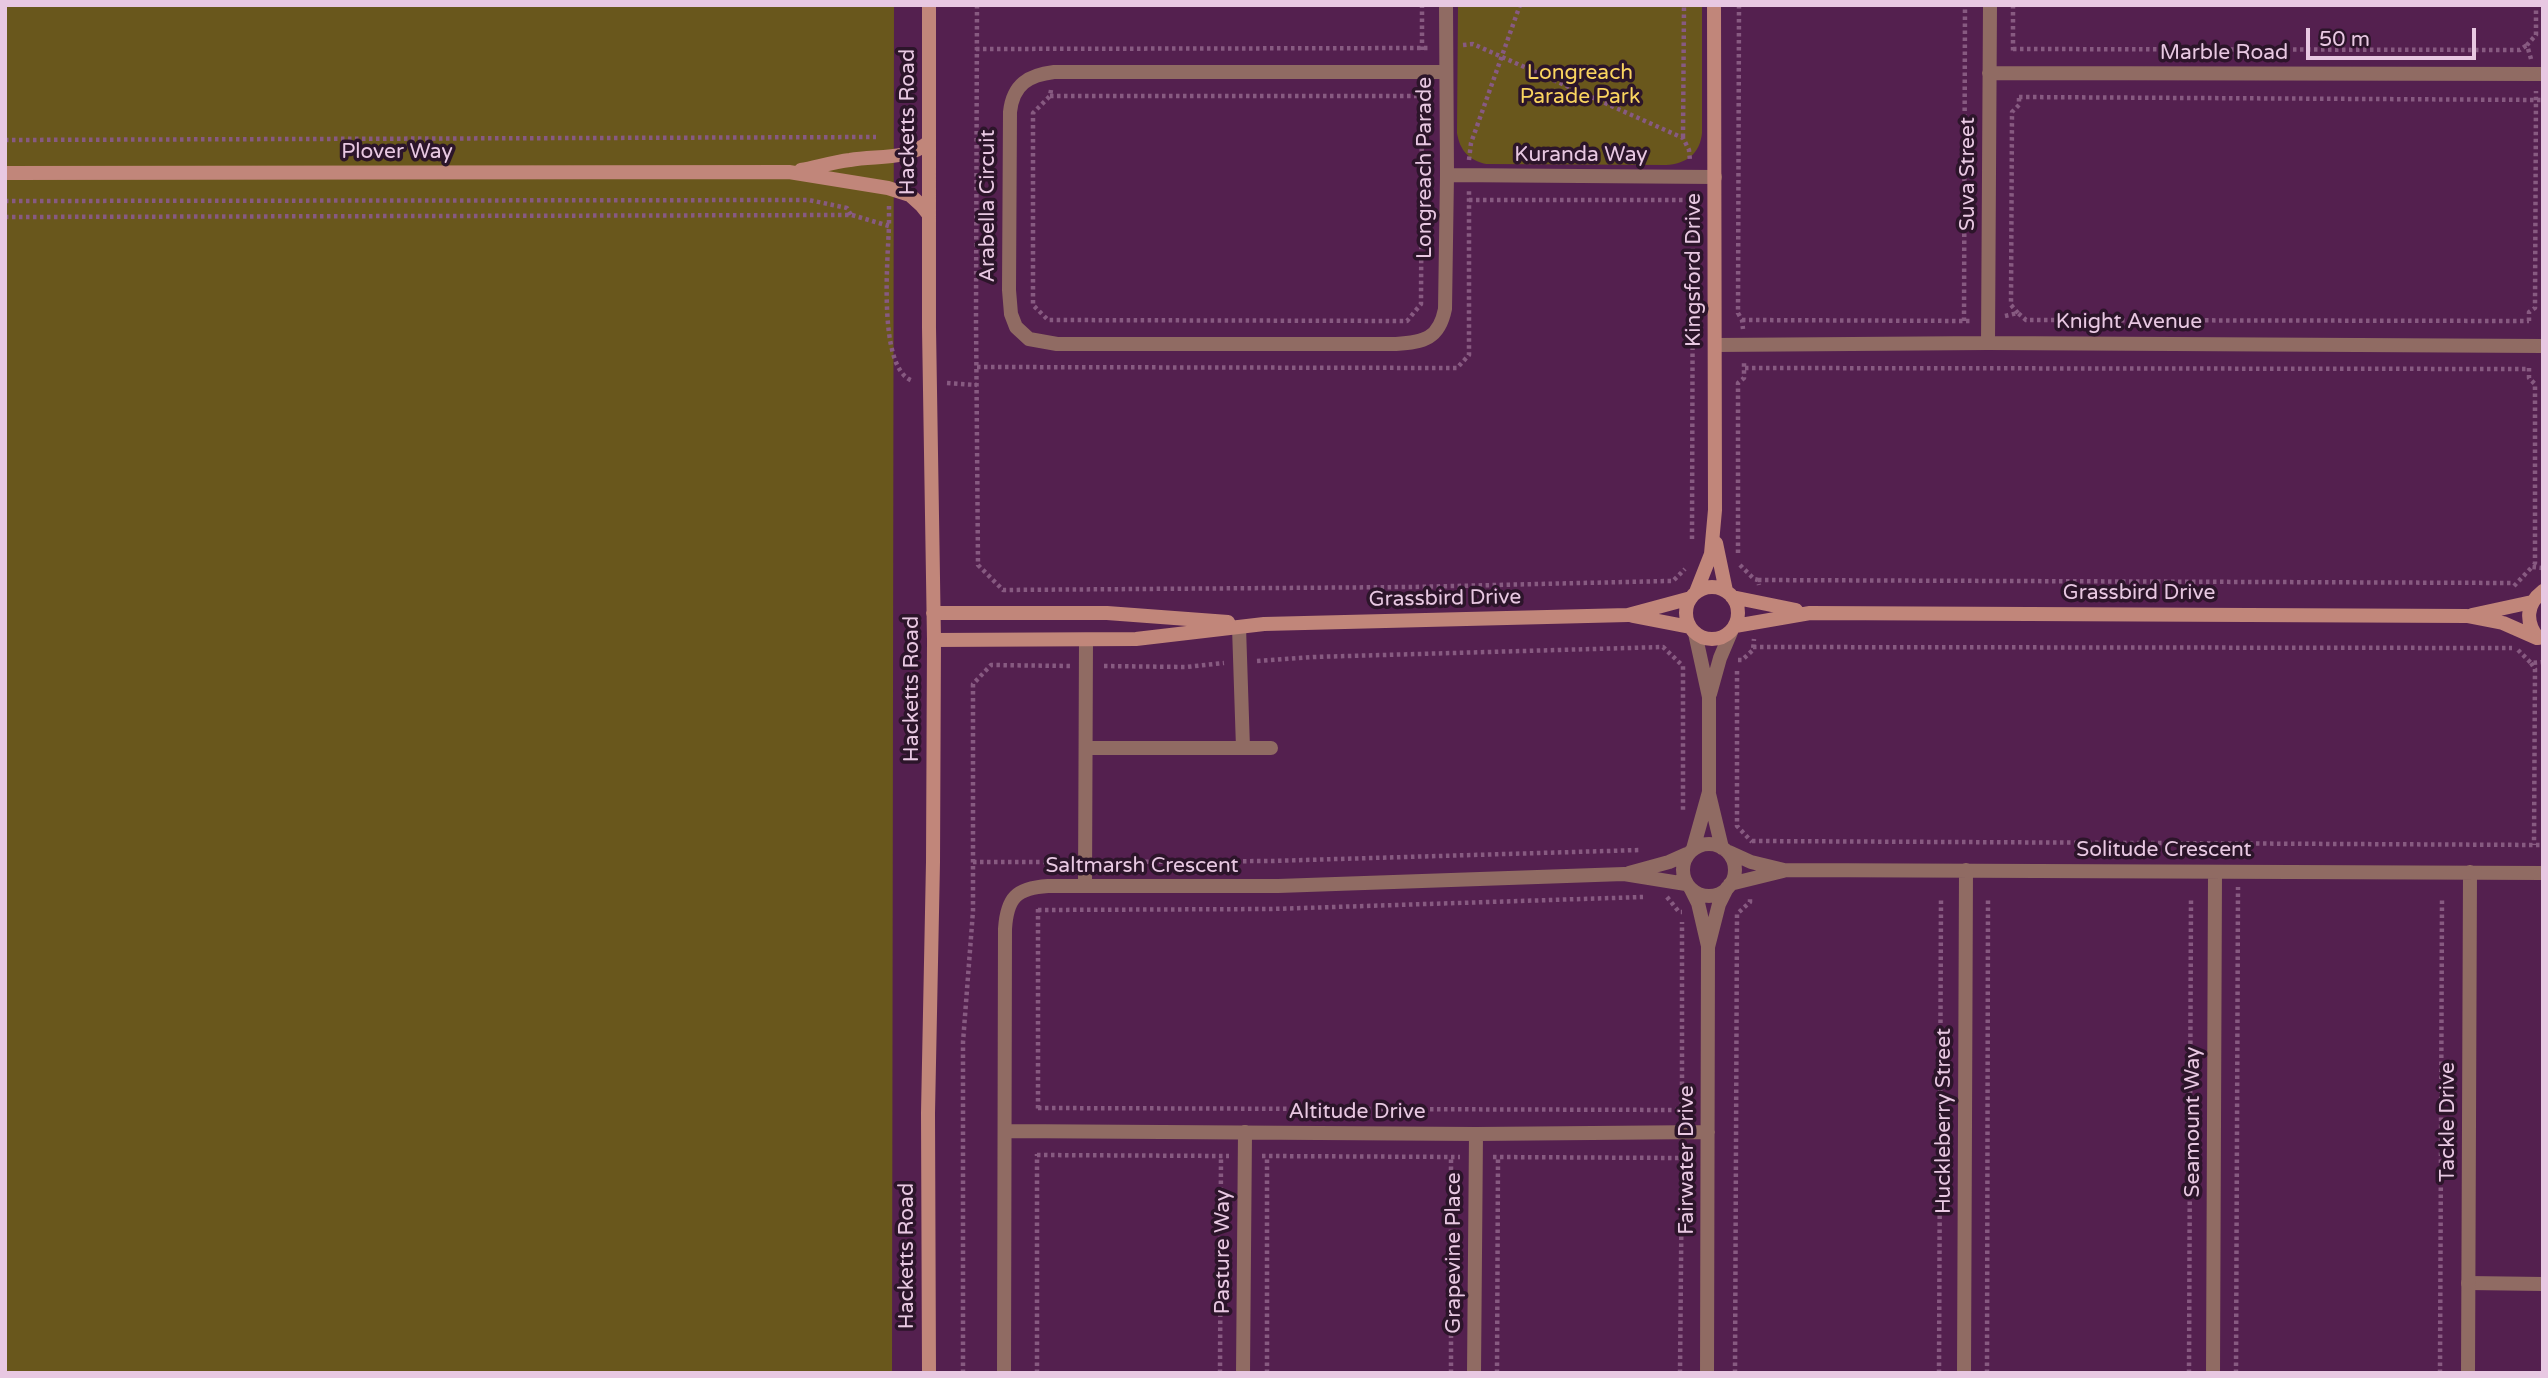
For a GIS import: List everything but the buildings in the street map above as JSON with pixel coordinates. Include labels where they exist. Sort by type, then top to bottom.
[{"type":"street","name":"Hacketts Road","points":[[929,5],[929,382],[934,640],[928,1114],[929,1373]]},
{"type":"street","name":"Longreach Parade","points":[[1437,330],[1445,309],[1446,5]]},
{"type":"street","name":"Kingsford Drive","points":[[1693,595],[1711,554],[1714,535],[1714,5]]},
{"type":"street","name":"Suva Street","points":[[1988,342],[1990,5]]},
{"type":"street","name":"Arabella Circuit","points":[[1437,330],[1424,340],[1396,344],[1056,344],[1029,339],[1013,321],[1009,304],[1010,112],[1011,102],[1019,85],[1033,75],[1050,72],[1446,72]]},
{"type":"street","name":"Marble Road","points":[[1989,73],[2539,74]]},
{"type":"street","name":"Plover Way","points":[[789,172],[851,159],[888,157],[919,150],[929,142]]},
{"type":"street","name":"Plover Way","points":[[5,173],[789,172],[888,188],[909,195],[929,215]]},
{"type":"street","name":"Kuranda Way","points":[[1447,175],[1715,177]]},
{"type":"street","name":"Knight Avenue","points":[[1715,345],[1988,342],[2536,346]]},
{"type":"street","name":"Kingsford Drive","points":[[1714,535],[1729,594]]},
{"type":"street","points":[[1624,874],[1689,886],[1706,896],[1721,893],[1729,886],[1735,868],[1726,850],[1709,792],[1709,697],[1686,612],[1693,595],[1711,587],[1729,594],[1738,611],[1709,697]]},
{"type":"street","name":"Grassbird Drive","points":[[2468,616],[2540,593]]},
{"type":"street","points":[[2540,593],[2529,621],[2541,641]]},
{"type":"street","name":"Grassbird Drive","points":[[1729,594],[1758,603],[1810,613]]},
{"type":"street","name":"Grassbird Drive","points":[[1628,615],[1693,595]]},
{"type":"street","name":"Grassbird Drive","points":[[933,612],[1107,613],[1264,624],[1628,615],[1692,630]]},
{"type":"street","name":"Grassbird Drive","points":[[1733,629],[1810,613],[2468,616],[2503,623],[2541,641]]},
{"type":"street","name":"Grassbird Drive","points":[[934,640],[1136,639],[1264,624]]},
{"type":"street","points":[[1240,627],[1243,748]]},
{"type":"street","points":[[1692,630],[1709,639],[1717,639],[1733,629]]},
{"type":"street","points":[[1085,886],[1086,640]]},
{"type":"street","points":[[1086,748],[1271,748]]},
{"type":"street","points":[[1689,886],[1682,869],[1709,792]]},
{"type":"street","points":[[1624,874],[1669,862],[1708,844],[1726,850]]},
{"type":"street","name":"Solitude Crescent","points":[[1726,850],[1751,862],[1784,870],[2543,873]]},
{"type":"street","name":"Solitude Crescent","points":[[1729,886],[1784,870]]},
{"type":"street","name":"Huckleberry Street","points":[[1964,1373],[1966,870]]},
{"type":"street","name":"Seamount Way","points":[[2213,1373],[2215,872]]},
{"type":"street","name":"Tackle Drive","points":[[2468,1373],[2470,872]]},
{"type":"street","name":"Saltmarsh Crescent","points":[[1004,1373],[1004,929],[1007,910],[1015,896],[1026,889],[1048,886],[1278,886],[1624,874]]},
{"type":"street","name":"Fairwater Drive","points":[[1689,886],[1698,903],[1708,947],[1707,1373]]},
{"type":"street","name":"Fairwater Drive","points":[[1708,947],[1719,904],[1729,886]]},
{"type":"street","name":"Altitude Drive","points":[[1005,1130],[1708,1132]]},
{"type":"street","name":"Pasture Way","points":[[1243,1373],[1245,1132]]},
{"type":"street","name":"Grapevine Place","points":[[1474,1373],[1476,1133]]},
{"type":"street","points":[[2468,1283],[2543,1284]]},
{"type":"path","points":[[977,5],[978,565],[1003,590],[1410,587],[1673,581],[1688,566]]},
{"type":"path","points":[[1422,5],[1422,96],[1421,304],[1407,321],[1048,320],[1033,305],[1033,113],[1050,96],[1422,96]]},
{"type":"path","points":[[1469,176],[1471,143],[1520,5]]},
{"type":"path","points":[[1684,5],[1683,138],[1689,150],[1693,200],[1692,547]]},
{"type":"path","points":[[1739,5],[1738,313],[1742,320],[1745,368],[1744,377],[1738,383],[1738,563],[1754,579],[2514,583]]},
{"type":"path","points":[[1964,321],[1965,5]]},
{"type":"path","points":[[2013,5],[2013,49],[2019,105],[2012,111],[2011,305],[2026,320],[2529,321]]},
{"type":"path","points":[[2013,49],[2520,50],[2536,34],[2536,5]]},
{"type":"path","points":[[976,49],[1422,49],[1473,44],[1683,138]]},
{"type":"path","points":[[2527,45],[2539,74],[2536,99],[2535,308],[2529,312],[2536,346],[2529,378],[2535,384],[2535,563],[2532,567],[2543,568]]},
{"type":"path","points":[[1050,48],[1050,96]]},
{"type":"path","points":[[2019,97],[2543,100]]},
{"type":"path","points":[[5,140],[888,136],[888,157]]},
{"type":"path","points":[[888,188],[888,322],[890,339],[900,371],[909,380],[977,385]]},
{"type":"path","points":[[5,201],[809,200],[847,208],[852,215]]},
{"type":"path","points":[[1469,200],[1693,200]]},
{"type":"path","points":[[5,217],[852,215],[889,226]]},
{"type":"path","points":[[1742,320],[1964,321],[1987,320],[2018,313]]},
{"type":"path","points":[[1745,368],[2529,369]]},
{"type":"path","points":[[1758,580],[1758,603]]},
{"type":"path","points":[[1755,623],[1753,650],[1742,660],[1737,660],[1737,826],[1752,841],[2543,845]]},
{"type":"path","points":[[1753,647],[2513,648]]},
{"type":"path","points":[[1186,667],[1313,657],[1663,648],[1683,666],[1683,814]]},
{"type":"path","points":[[2531,663],[2535,668],[2534,845]]},
{"type":"path","points":[[962,1373],[963,1042],[973,911],[973,684],[991,666],[1015,665]]},
{"type":"path","points":[[1751,862],[1752,841]]},
{"type":"path","points":[[973,862],[1271,861],[1648,849]]},
{"type":"path","points":[[2236,1373],[2238,871]]},
{"type":"path","points":[[1735,1373],[1737,914],[1750,902],[1750,879]]},
{"type":"path","points":[[1038,910],[1272,909],[1649,897]]},
{"type":"path","points":[[1939,1373],[1941,899]]},
{"type":"path","points":[[1987,1373],[1988,899]]},
{"type":"path","points":[[2189,1373],[2191,899]]},
{"type":"path","points":[[2440,1373],[2442,900]]},
{"type":"path","points":[[1038,1108],[1682,1110]]},
{"type":"path","points":[[1037,1155],[1682,1158]]},
{"type":"path","points":[[1220,1373],[1221,1156]]},
{"type":"path","points":[[1267,1156],[1267,1373]]},
{"type":"path","points":[[1451,1157],[1451,1373]]},
{"type":"path","points":[[1497,1373],[1498,1157]]},
{"type":"green space","points":[[5,5],[894,5],[892,1373],[5,1373]]},
{"type":"green space","name":"Longreach Parade Park","points":[[1458,5],[1702,5],[1702,133],[1695,152],[1680,163],[1666,165],[1486,164],[1475,160],[1463,150],[1457,133]]}]
